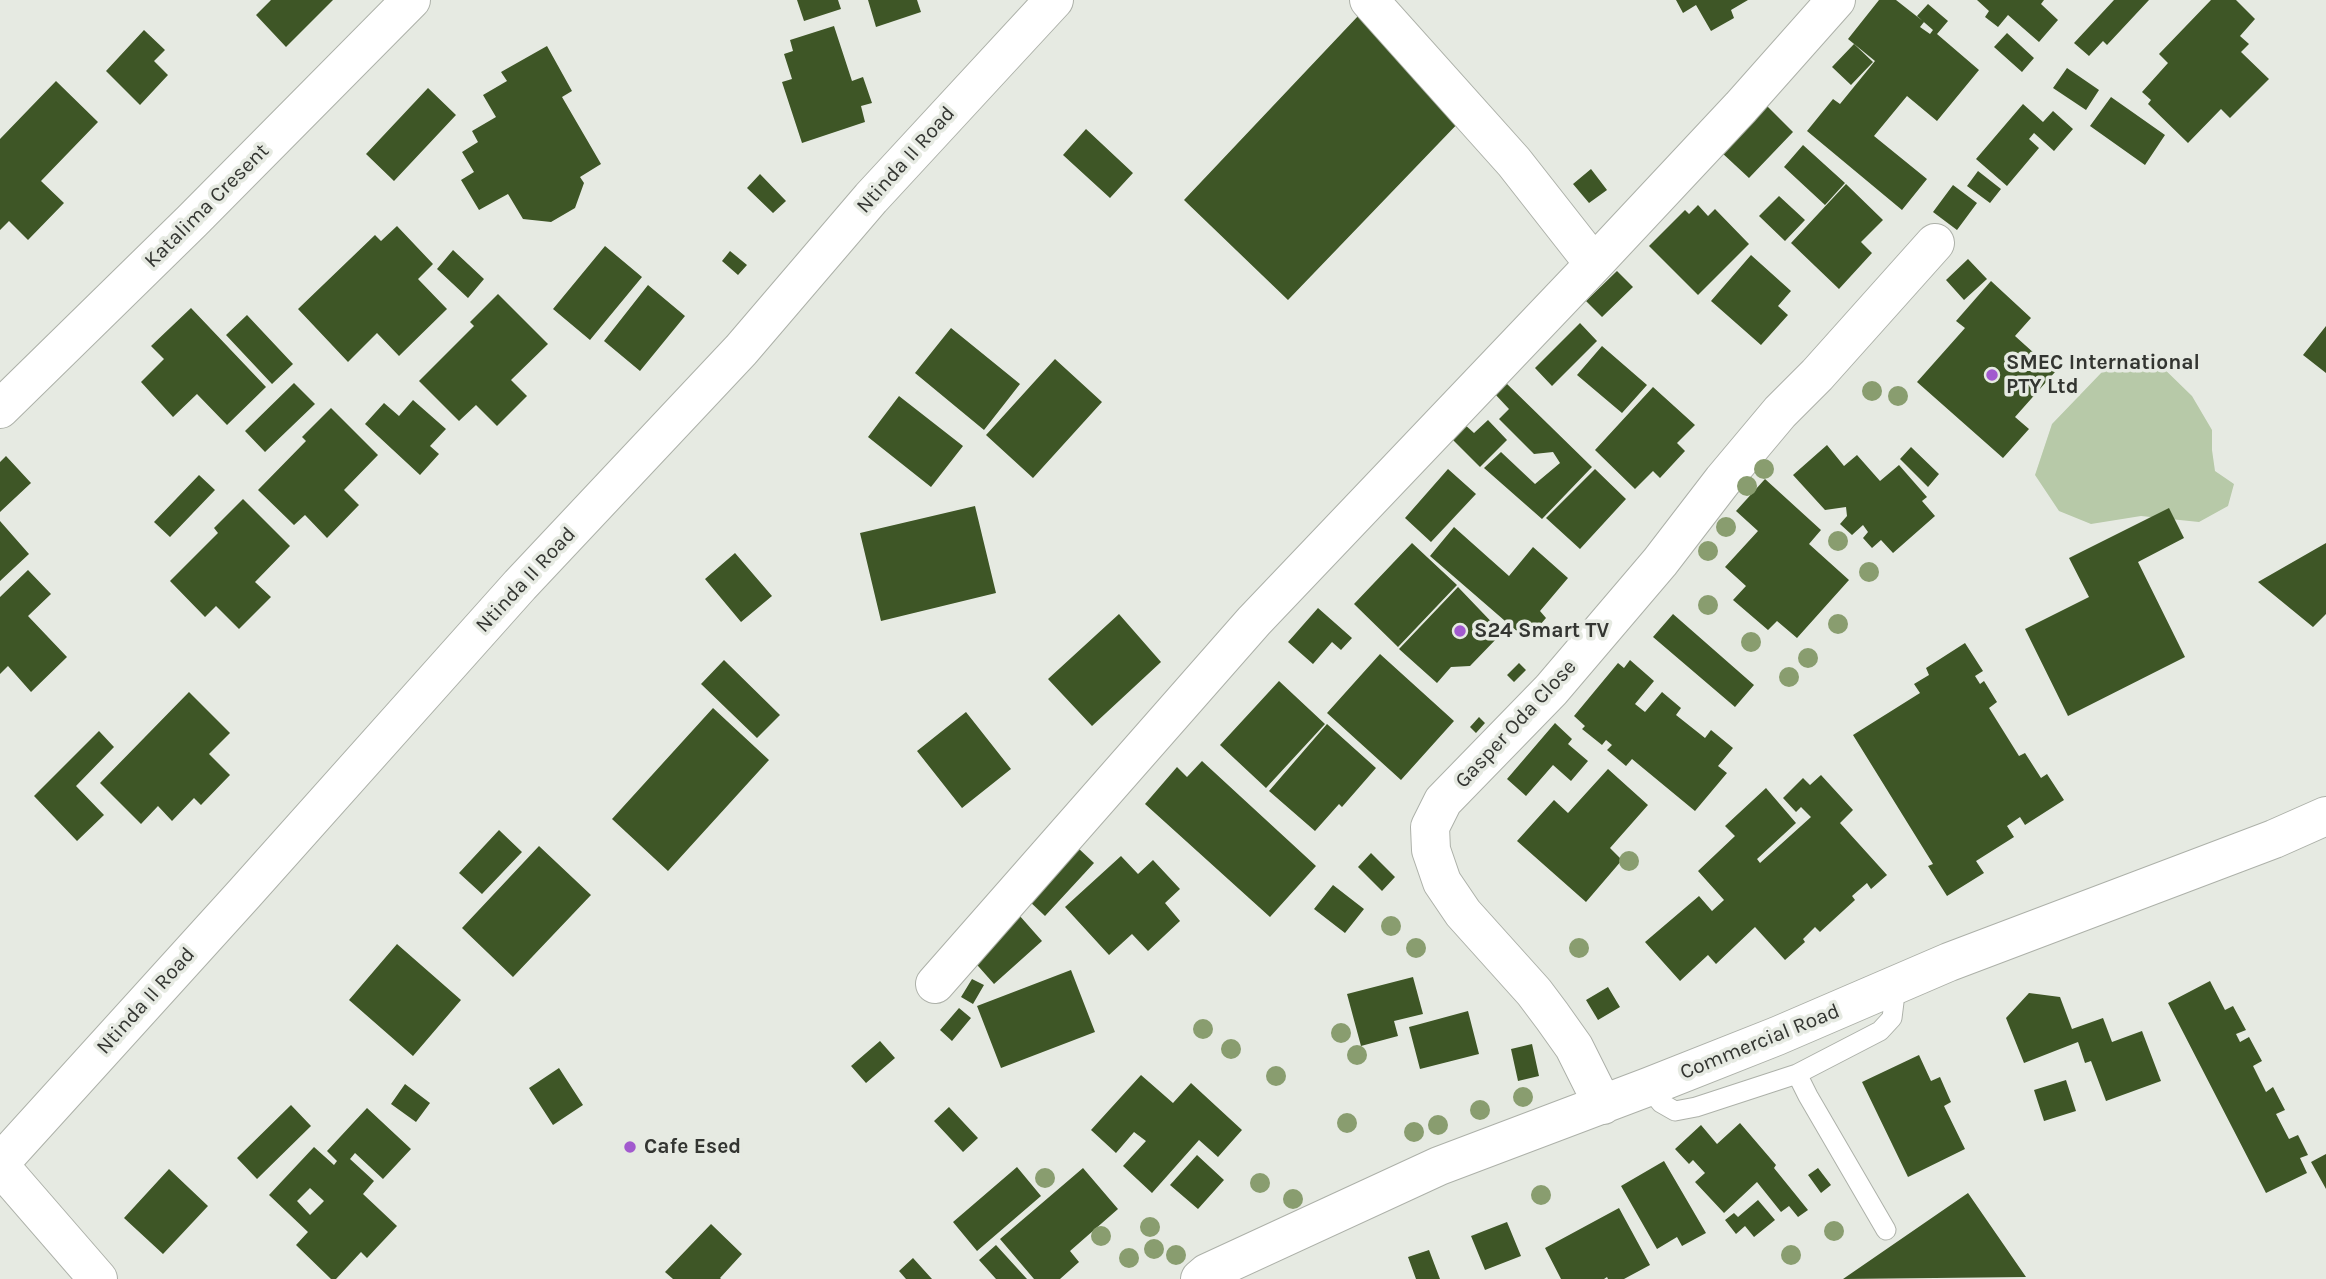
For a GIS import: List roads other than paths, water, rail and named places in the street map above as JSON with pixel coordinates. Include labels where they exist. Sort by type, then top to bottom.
[{"type":"street","name":"Katalima Cresent","points":[[0,409],[192,221],[411,0]]},
{"type":"street","name":"Ntinda II Road","points":[[0,1164],[520,585],[741,350],[871,198],[1054,0]]},
{"type":"street","points":[[1369,0],[1514,162],[1594,264]]},
{"type":"street","points":[[934,984],[1254,621],[1594,264],[1836,0]]},
{"type":"street","name":"Gasper Oda Close","points":[[1603,1105],[1574,1047],[1559,1026],[1534,992],[1463,913],[1442,881],[1431,850],[1430,827],[1443,801],[1551,690],[1660,562],[1780,412],[1817,375],[1935,243]]},
{"type":"street","name":"Commercial Road","points":[[1200,1279],[1207,1273],[1439,1166],[1777,1037],[1949,962],[2274,839],[2326,816]]},
{"type":"street","points":[[0,1164],[98,1279]]},
{"type":"lane","points":[[1648,1087],[1661,1103],[1675,1111],[1696,1107],[1797,1074],[1880,1031],[1892,1018],[1894,1002],[1887,989]]},
{"type":"lane","points":[[1797,1074],[1886,1230]]},
{"type":"place","name":"SMEC International PTY Ltd","points":[[1992,375]]},
{"type":"place","name":"S24 Smart TV","points":[[1460,631]]},
{"type":"place","name":"Cafe Esed","points":[[630,1147]]}]
